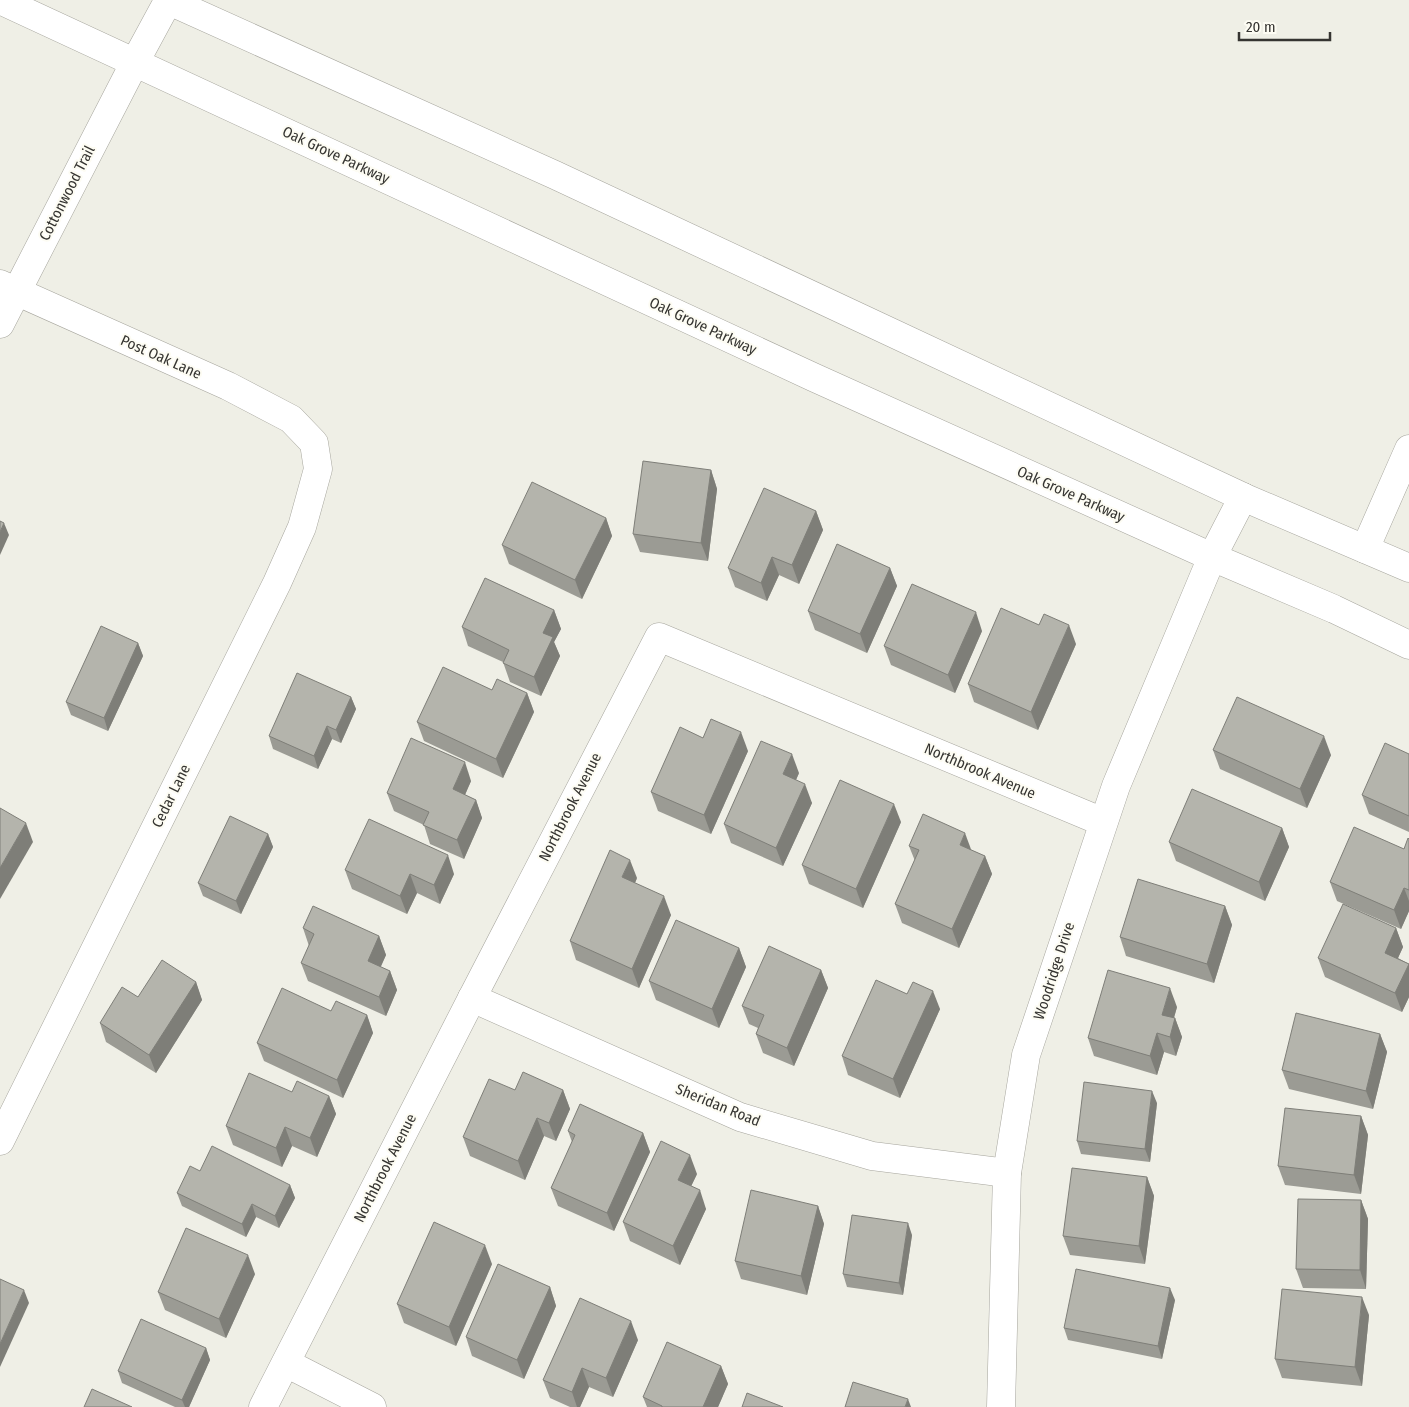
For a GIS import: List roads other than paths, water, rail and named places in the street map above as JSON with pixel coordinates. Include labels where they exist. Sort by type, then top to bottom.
[{"type":"street","name":"Oak Grove Parkway","points":[[0,0],[804,372],[1212,558],[1334,609],[1409,644]]},
{"type":"street","name":"Cottonwood Trail","points":[[0,324],[8,288],[135,62],[167,0]]},
{"type":"street","points":[[167,0],[555,175],[1243,497],[1409,568]]},
{"type":"street","name":"Post Oak Lane","points":[[8,288],[228,386],[291,419],[314,443]]},
{"type":"street","name":"Cedar Lane","points":[[0,1141],[277,583],[302,526],[318,469],[314,443]]},
{"type":"street","points":[[1365,549],[1409,449]]},
{"type":"street","name":"Woodridge Drive","points":[[1001,1407],[1007,1173],[1026,1055],[1116,786],[1212,558],[1243,497]]},
{"type":"street","name":"Northbrook Avenue","points":[[263,1407],[658,637],[1103,822]]},
{"type":"street","name":"Sheridan Road","points":[[472,998],[740,1117],[872,1156],[1007,1173]]},
{"type":"street","points":[[286,1363],[372,1407]]}]
